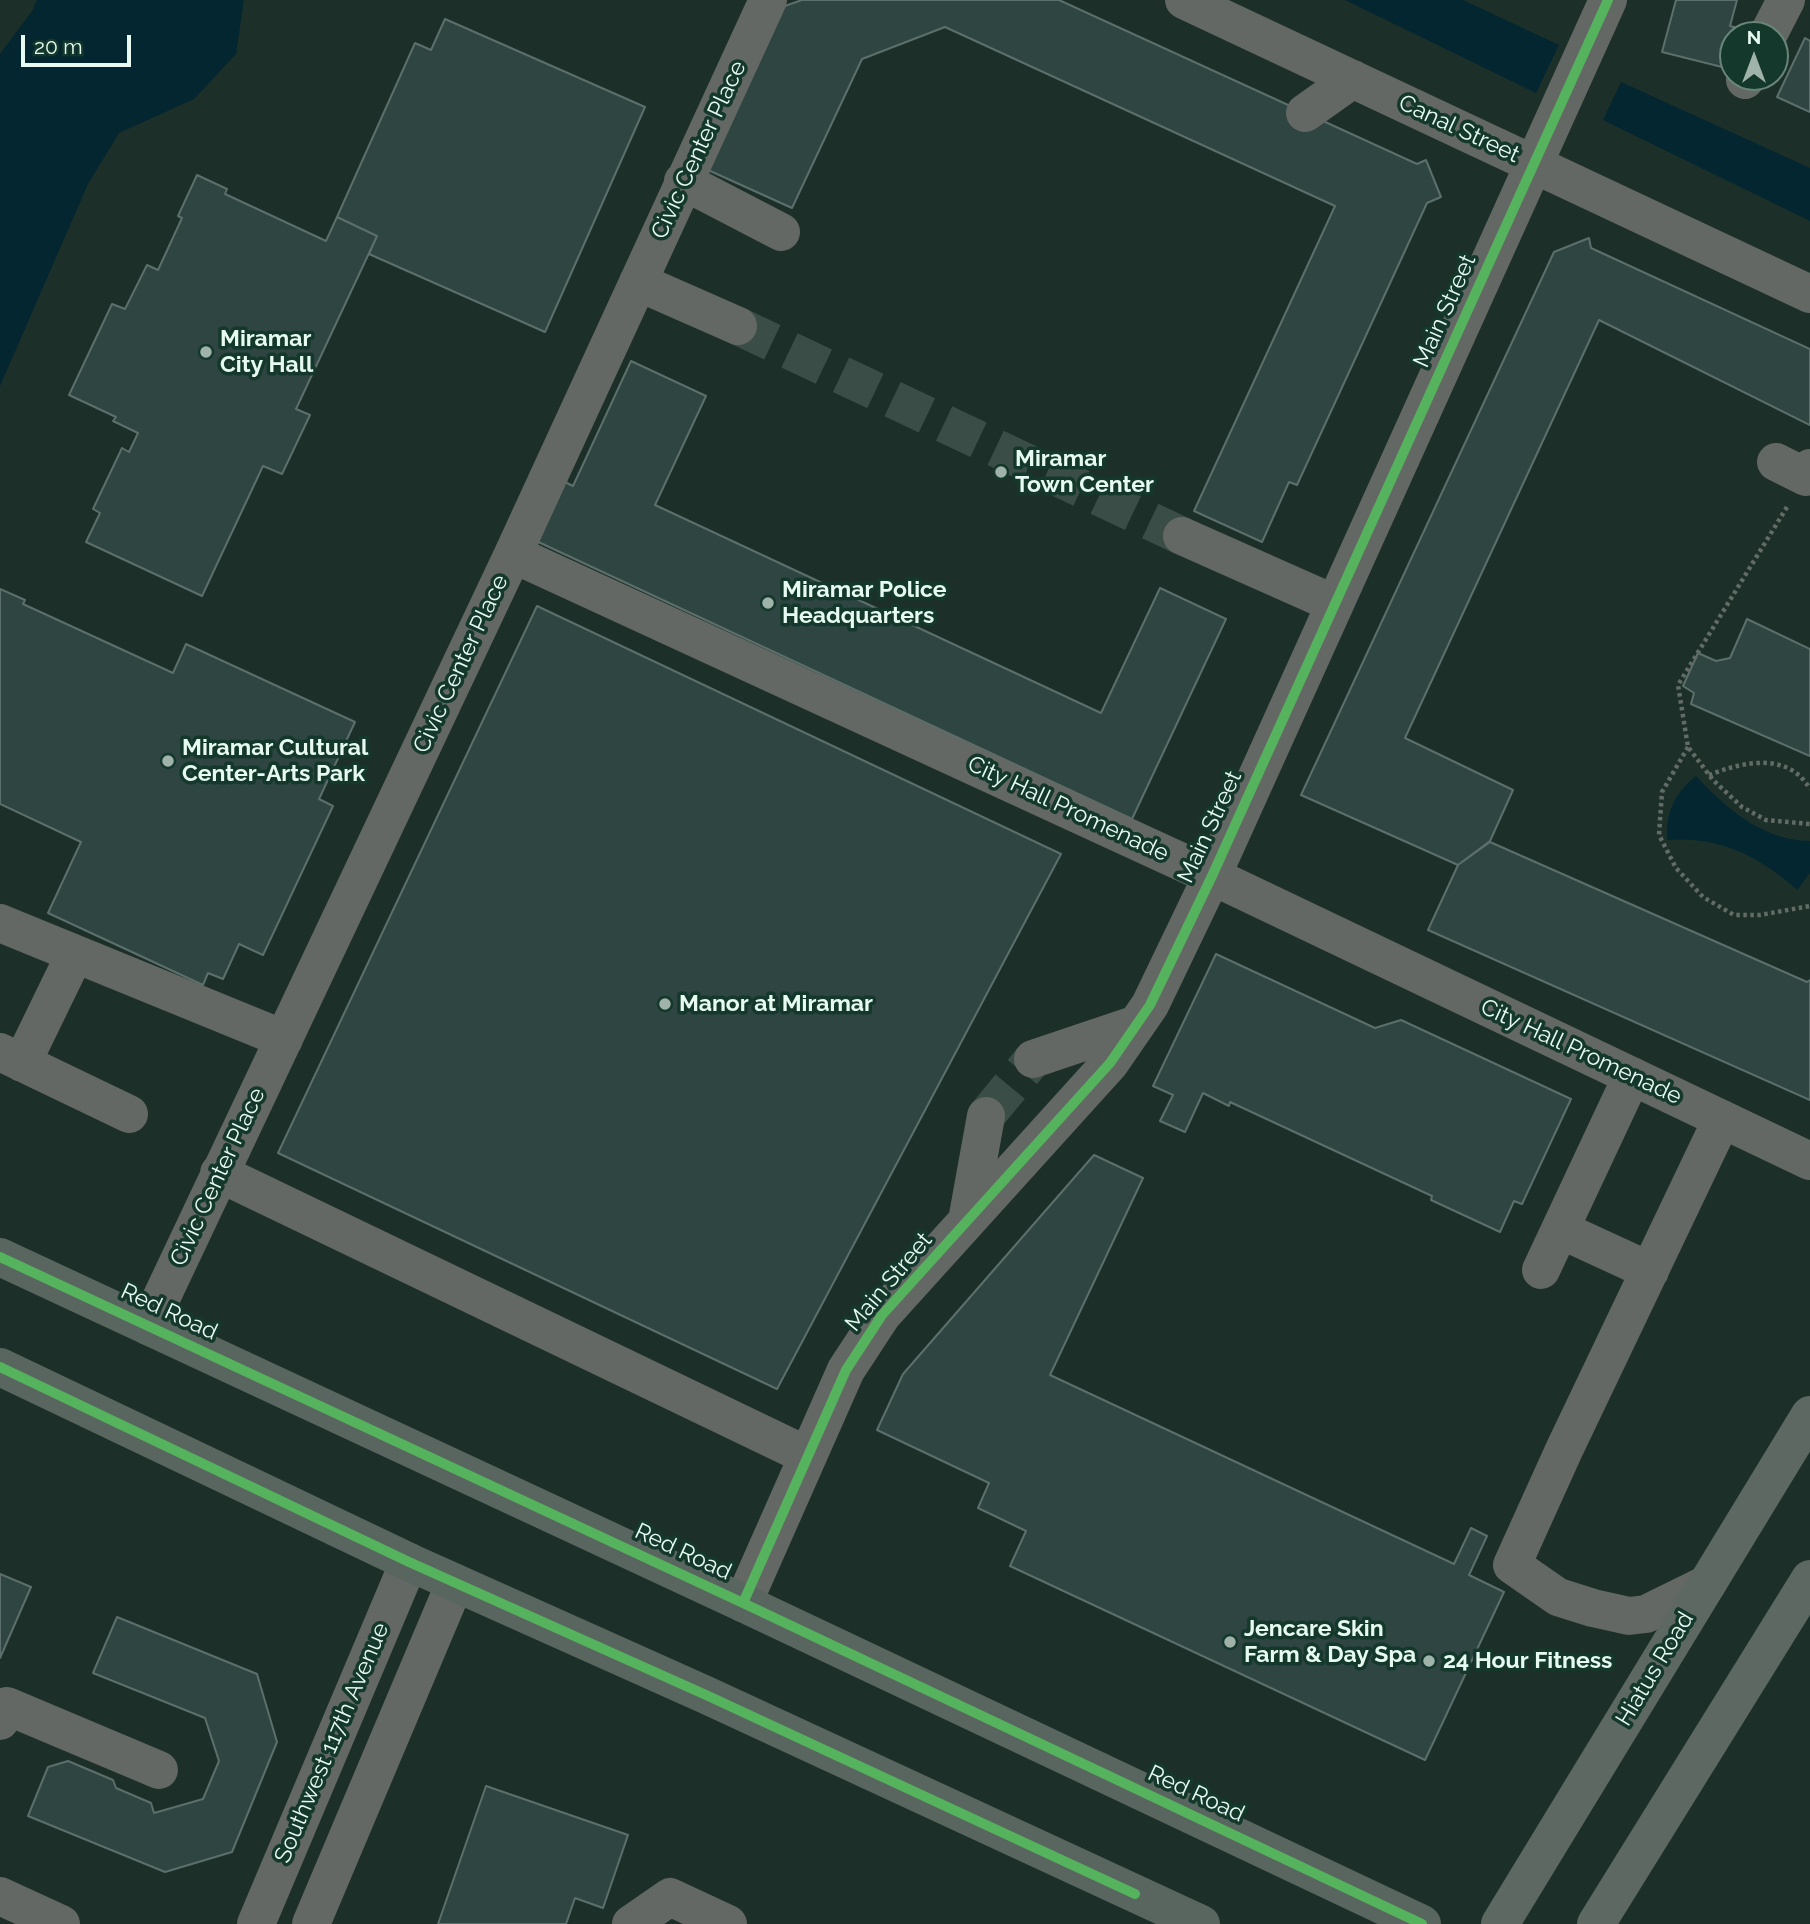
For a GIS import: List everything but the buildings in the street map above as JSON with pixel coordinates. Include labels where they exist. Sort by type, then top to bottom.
[{"type":"highway","name":"Red Road","points":[[0,1257],[743,1603],[1422,1924]]},
{"type":"highway","points":[[0,1367],[455,1583],[706,1695],[1201,1924]]},
{"type":"main road","name":"Hiatus Road","points":[[1500,1924],[1810,1415]]},
{"type":"main road","points":[[1596,1924],[1810,1579]]},
{"type":"street","name":"Civic Center Place","points":[[148,1326],[513,554],[768,0]]},
{"type":"street","name":"Canal Street","points":[[1184,0],[1810,294]]},
{"type":"street","name":"Main Street","points":[[743,1603],[846,1370],[875,1326],[1110,1063],[1150,1005],[1212,876],[1608,0]]},
{"type":"street","points":[[1306,113],[1353,79]]},
{"type":"street","points":[[684,181],[781,232]]},
{"type":"street","points":[[638,282],[738,326]]},
{"type":"street","points":[[1182,536],[1335,604]]},
{"type":"street","name":"City Hall Promenade","points":[[513,554],[1212,876],[1810,1161]]},
{"type":"street","points":[[0,923],[284,1039]]},
{"type":"street","points":[[75,954],[11,1058],[129,1114]]},
{"type":"street","points":[[1033,1059],[1137,1024]]},
{"type":"street","points":[[1541,1270],[1632,1076]]},
{"type":"street","points":[[967,1222],[986,1116]]},
{"type":"street","points":[[1707,1584],[1646,1614],[1629,1616],[1558,1597],[1512,1565],[1563,1450],[1722,1119]]},
{"type":"street","points":[[219,1173],[808,1456]]},
{"type":"street","points":[[1561,1230],[1650,1271]]},
{"type":"street","name":"Southwest 117th Avenue","points":[[256,1924],[410,1562]]},
{"type":"street","points":[[311,1924],[455,1583]]},
{"type":"street","points":[[0,1721],[7,1706],[159,1770]]},
{"type":"street","points":[[0,1896],[61,1924]]},
{"type":"street","points":[[631,1924],[670,1897],[728,1924]]},
{"type":"path","points":[[1798,469],[1678,685],[1688,747],[1709,775],[1742,807],[1766,820],[1810,824]]},
{"type":"path","points":[[1688,747],[1662,792],[1659,835],[1676,868],[1703,897],[1734,915],[1760,915],[1810,906]]},
{"type":"path","points":[[1709,775],[1732,766],[1761,762],[1787,766],[1805,780],[1810,789]]},
{"type":"water","points":[[37,0],[244,0],[236,54],[194,99],[119,133],[88,184],[0,386],[0,54]]},
{"type":"water","points":[[1345,0],[1463,0],[1559,45],[1536,93]]},
{"type":"water","points":[[1621,82],[1810,168],[1810,221],[1603,120]]},
{"type":"water","points":[[1696,776],[1733,811],[1761,829],[1793,840],[1810,841],[1810,873],[1797,890],[1768,867],[1737,851],[1704,841],[1667,840],[1668,821],[1673,804],[1682,789]]},
{"type":"tunnel","points":[[738,326],[1182,536]]},
{"type":"tunnel","points":[[986,1116],[1033,1059]]},
{"type":"cycle path","points":[[743,1603],[846,1370],[882,1315],[1110,1063],[1150,1005],[1212,876],[1608,0]]},
{"type":"cycle path","points":[[0,1257],[743,1603],[1422,1924]]},
{"type":"cycle path","points":[[0,1367],[409,1562],[706,1695],[1135,1894]]},
{"type":"place","name":"Miramar City Hall","points":[[206,352]]},
{"type":"place","name":"Miramar Town Center","points":[[1001,472]]},
{"type":"place","name":"Miramar Police Headquarters","points":[[768,603]]},
{"type":"place","name":"Miramar Cultural Center-Arts Park","points":[[168,761]]},
{"type":"place","name":"Manor at Miramar","points":[[665,1004]]},
{"type":"place","name":"Jencare Skin Farm & Day Spa","points":[[1230,1642]]},
{"type":"place","name":"24 Hour Fitness","points":[[1429,1661]]}]
